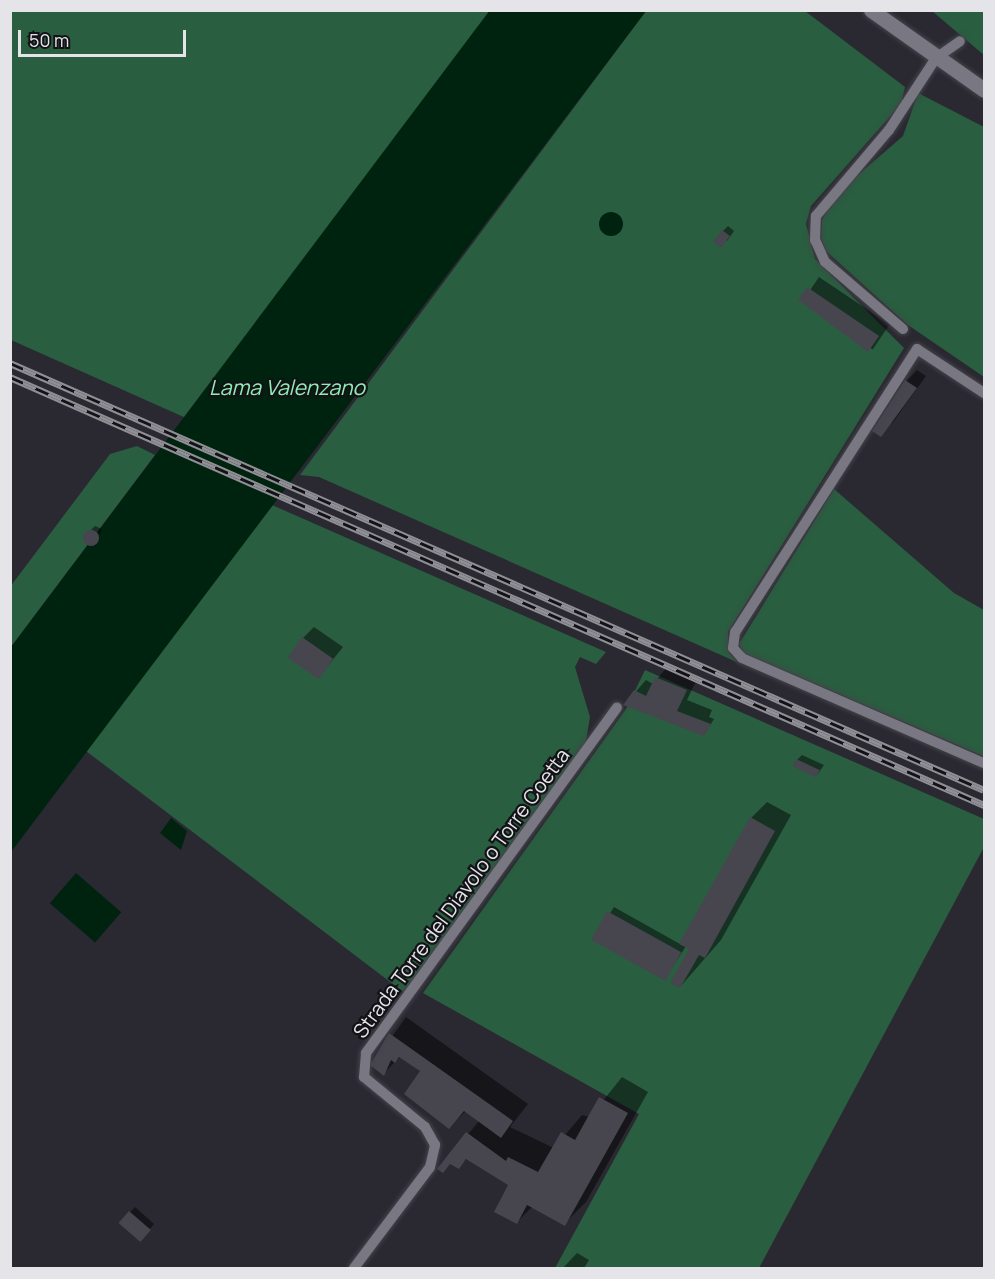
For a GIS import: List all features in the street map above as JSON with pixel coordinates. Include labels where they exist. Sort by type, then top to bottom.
[{"type":"main road","points":[[871,10],[984,90]]},
{"type":"lane","points":[[903,328],[825,262],[813,228],[821,204],[889,130],[936,58],[960,41]]},
{"type":"lane","points":[[984,393],[916,349],[735,632],[733,648],[742,658],[984,763]]},
{"type":"lane","name":"Strada Torre del Diavolo o Torre Coetta","points":[[354,1269],[430,1167],[435,1145],[425,1127],[364,1077],[366,1053],[617,708]]},
{"type":"shaded area","points":[[11,11],[490,11],[186,418],[11,340]]},
{"type":"shaded area","points":[[646,11],[805,11],[905,87],[901,104],[811,206],[806,224],[815,259],[904,348],[728,632],[729,653],[739,663],[319,477],[300,475]]},
{"type":"shaded area","points":[[932,11],[984,11],[984,55],[978,50]]},
{"type":"shaded area","points":[[918,93],[984,127],[984,377],[908,325],[826,251],[821,238],[822,220],[837,193],[903,136]]},
{"type":"shaded area","points":[[137,446],[155,455],[11,647],[10,587],[110,454]]},
{"type":"shaded area","points":[[834,489],[954,593],[984,610],[983,756],[744,653],[739,644]]},
{"type":"shaded area","points":[[272,505],[606,652],[596,664],[580,657],[575,667],[590,717],[586,741],[406,994],[86,751]]},
{"type":"shaded area","points":[[645,670],[984,819],[984,847],[759,1268],[555,1268],[639,1114],[423,993],[626,709]]},
{"type":"water","name":"Lama Valenzano","points":[[490,10],[646,11],[11,852],[11,647]]},
{"type":"water","points":[[611,212],[619,216],[623,224],[619,232],[611,236],[603,232],[599,224],[603,216]]},
{"type":"water","points":[[171,818],[187,831],[181,850],[160,833]]},
{"type":"water","points":[[76,873],[121,912],[95,943],[50,903]]},
{"type":"building","points":[[722,230],[730,236],[721,248],[713,242]]},
{"type":"building","points":[[807,287],[879,336],[868,352],[798,300]]},
{"type":"building","points":[[905,380],[917,388],[881,437],[872,431]]},
{"type":"building","points":[[91,530],[97,532],[99,538],[97,544],[91,546],[85,544],[83,538],[85,532]]},
{"type":"building","points":[[302,637],[333,659],[319,679],[288,657]]},
{"type":"building","points":[[655,677],[687,690],[677,711],[711,724],[704,736],[623,705],[634,690],[646,696]]},
{"type":"building","points":[[796,759],[820,770],[816,777],[793,766]]},
{"type":"building","points":[[750,817],[775,831],[705,958],[699,955],[680,988],[670,983],[689,949],[679,944]]},
{"type":"building","points":[[607,911],[681,952],[665,981],[591,940]]},
{"type":"building","points":[[389,1033],[513,1121],[501,1138],[464,1111],[449,1129],[404,1094],[420,1071],[399,1057],[395,1063],[391,1060],[384,1076],[370,1065]]},
{"type":"building","points":[[599,1097],[628,1113],[565,1226],[527,1205],[517,1224],[494,1212],[508,1185],[466,1159],[459,1169],[450,1164],[443,1173],[437,1169],[466,1132],[506,1161],[508,1157],[538,1172],[561,1132],[575,1140]]},
{"type":"building","points":[[129,1211],[151,1230],[140,1242],[119,1223]]},
{"type":"railway","points":[[10,363],[984,790]]},
{"type":"railway","points":[[10,377],[984,805]]}]
